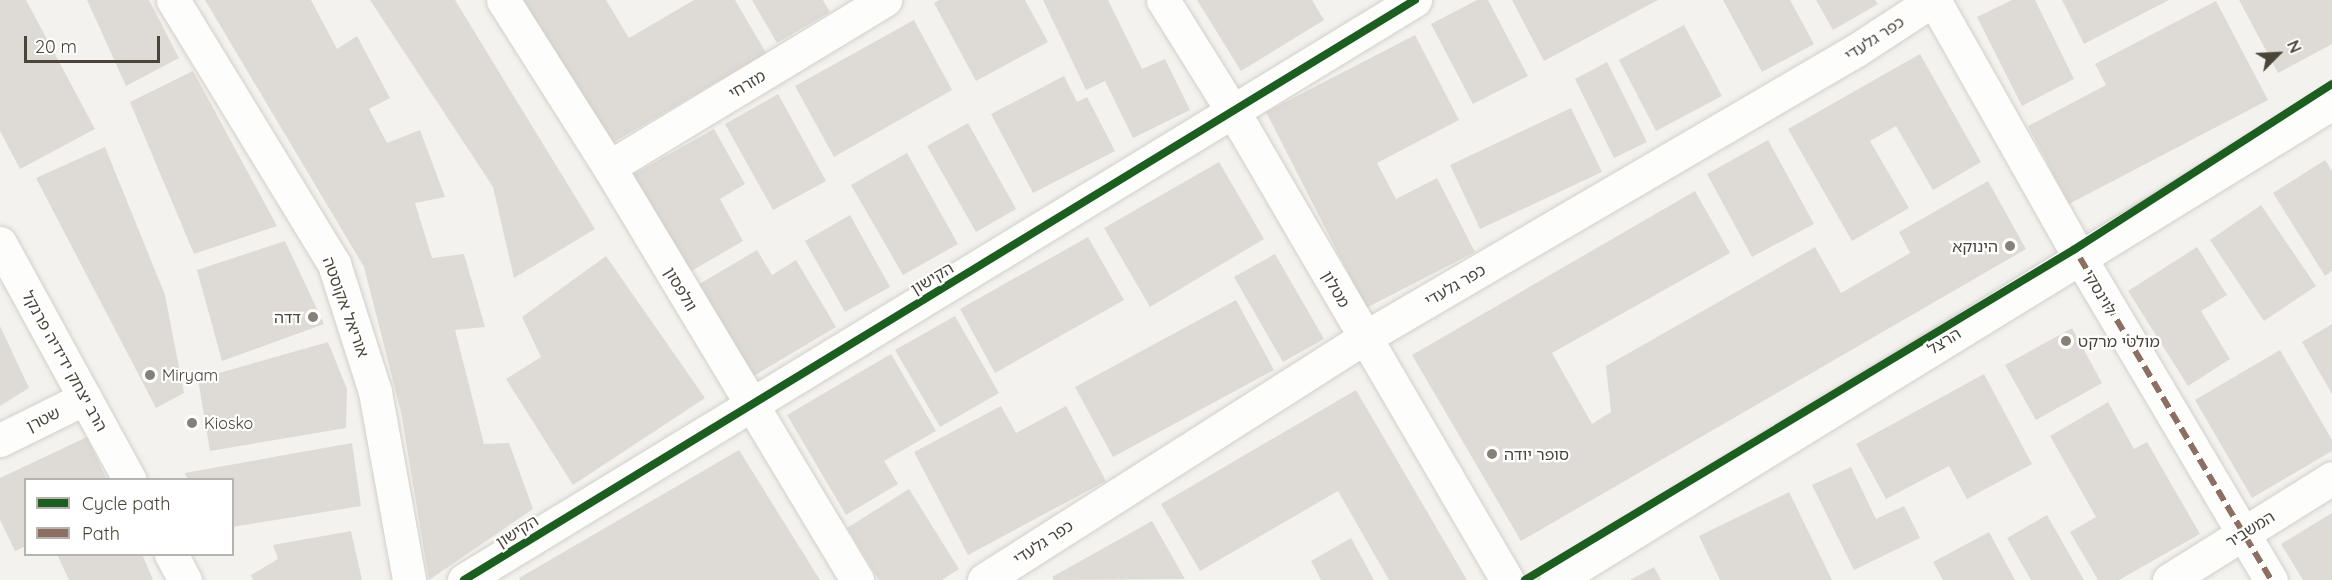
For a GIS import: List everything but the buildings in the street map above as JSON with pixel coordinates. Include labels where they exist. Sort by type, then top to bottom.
[{"type":"street","name":"אוריאל אקוסטה","points":[[173,0],[334,264],[375,392],[409,580]]},
{"type":"street","name":"וולפסון","points":[[503,0],[609,167],[749,404],[857,580]]},
{"type":"street","name":"מזרחי","points":[[609,167],[885,0]]},
{"type":"street","name":"מטלון","points":[[1163,0],[1234,113],[1507,580]]},
{"type":"street","name":"הקישון","points":[[464,580],[749,404],[1234,113],[1414,0]]},
{"type":"street","name":"לוינסקי","points":[[1933,0],[2241,535],[2271,580]]},
{"type":"street","name":"כפר גלעדי","points":[[984,580],[1364,338],[1858,49],[1933,0]]},
{"type":"street","name":"הרצל","points":[[1556,580],[2332,103]]},
{"type":"street","name":"הרב יצחק ידידיה פרנקל","points":[[0,243],[129,478]]},
{"type":"street","name":"שטרן","points":[[0,440],[85,398]]},
{"type":"street","name":"המשביר","points":[[2169,580],[2332,478]]},
{"type":"street","points":[[172,556],[185,580]]},
{"type":"marked path","points":[[2080,258],[2271,580]]},
{"type":"cycle path","points":[[464,580],[1415,0]]},
{"type":"cycle path","points":[[1525,580],[2075,249],[2332,84]]},
{"type":"place","name":"הינוקא","points":[[2010,246]]},
{"type":"place","name":"דדה","points":[[313,317]]},
{"type":"place","name":"מולטי מרקט","points":[[2066,341]]},
{"type":"place","name":"Miryam","points":[[150,375]]},
{"type":"place","name":"Kiosko","points":[[192,423]]},
{"type":"place","name":"סופר יודה","points":[[1492,454]]}]
